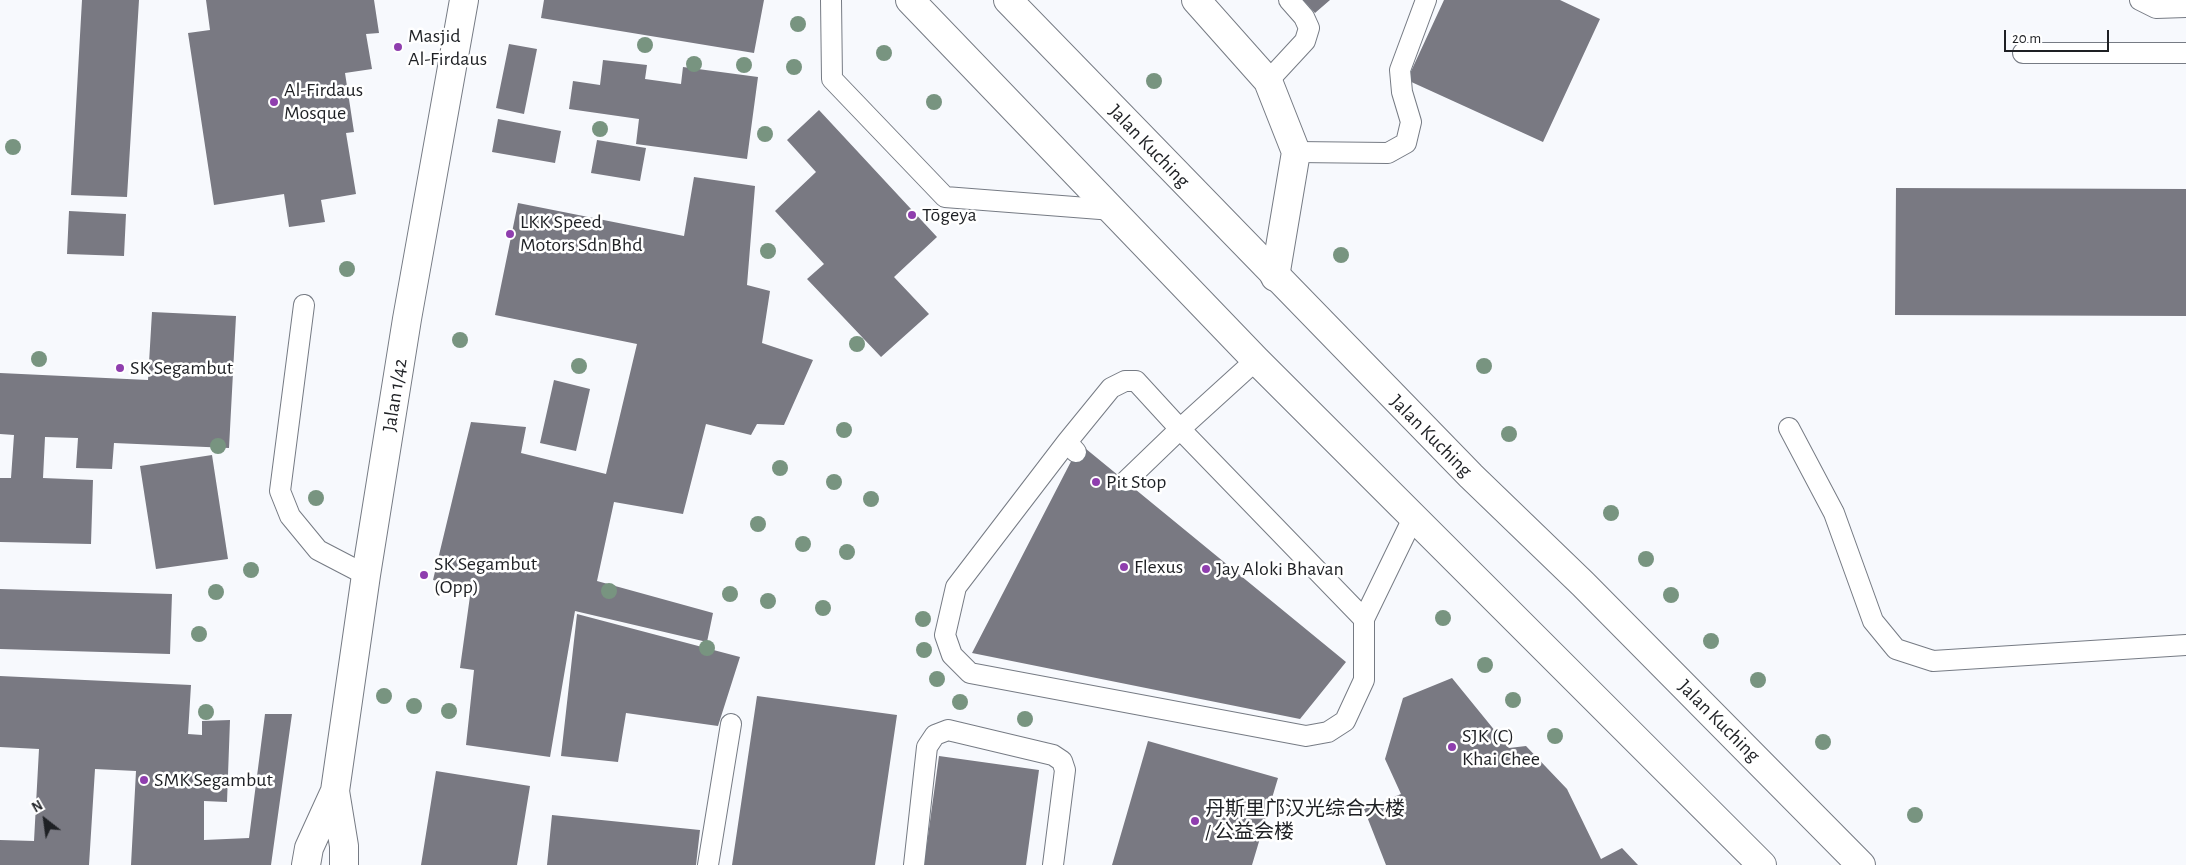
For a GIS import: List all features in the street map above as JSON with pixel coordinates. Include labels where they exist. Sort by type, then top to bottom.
[{"type":"main road","name":"Jalan 1/42","points":[[306,865],[309,848],[335,791],[366,575],[432,173],[464,0]]},
{"type":"main road","points":[[910,0],[1256,360],[1762,865]]},
{"type":"main road","name":"Jalan Kuching","points":[[1008,0],[1275,277],[1471,476],[1583,584],[1861,865]]},
{"type":"main road","points":[[1196,0],[1268,81],[1296,152],[1275,277]]},
{"type":"main road","name":"Jalan 1/42","points":[[335,791],[344,846],[344,865]]},
{"type":"lane","points":[[831,0],[832,79],[945,197],[1112,210]]},
{"type":"lane","points":[[1268,81],[1305,41],[1310,28],[1304,17],[1289,0]]},
{"type":"lane","points":[[1296,152],[1388,153],[1406,143],[1411,122],[1402,92],[1400,70],[1426,0]]},
{"type":"lane","points":[[2140,0],[2156,8],[2186,7]]},
{"type":"lane","points":[[2024,53],[2186,53]]},
{"type":"lane","points":[[304,305],[280,491],[290,516],[318,550],[366,575]]},
{"type":"lane","points":[[1126,481],[1256,360]]},
{"type":"lane","points":[[1364,619],[1180,430],[1136,382],[1124,381],[1111,388],[1071,447],[956,587],[945,635],[952,655],[970,673],[1306,736],[1328,732],[1345,721],[1364,680],[1364,619],[1414,516]]},
{"type":"lane","points":[[1790,428],[1834,513],[1872,621],[1896,649],[1932,661],[2186,645]]},
{"type":"lane","points":[[708,865],[731,724]]},
{"type":"lane","points":[[914,865],[927,747],[935,734],[948,730],[1053,755],[1062,761],[1065,770],[1053,865]]},
{"type":"building","points":[[82,0],[139,0],[127,197],[71,195]]},
{"type":"building","name":"Al-Firdaus Mosque","points":[[206,0],[374,0],[379,33],[366,34],[372,69],[345,73],[354,132],[346,133],[356,194],[321,200],[325,222],[289,227],[284,194],[214,205],[188,33],[210,30]]},
{"type":"building","points":[[544,0],[764,0],[754,53],[541,18]]},
{"type":"building","points":[[1303,0],[1330,0],[1315,13]]},
{"type":"building","points":[[1444,0],[1560,0],[1600,19],[1543,142],[1407,80]]},
{"type":"building","points":[[509,44],[537,49],[524,114],[496,108]]},
{"type":"building","points":[[603,60],[647,65],[645,79],[681,84],[683,67],[758,77],[747,159],[636,144],[639,119],[569,109],[573,81],[600,85]]},
{"type":"building","points":[[819,110],[937,237],[894,277],[929,314],[881,357],[807,279],[824,264],[775,211],[816,172],[787,140]]},
{"type":"building","points":[[498,119],[561,131],[555,163],[492,152]]},
{"type":"building","points":[[597,140],[646,148],[640,181],[591,173]]},
{"type":"building","points":[[694,177],[755,186],[747,285],[770,291],[762,343],[813,360],[784,425],[757,424],[751,435],[706,424],[683,514],[614,502],[597,581],[713,613],[707,642],[575,611],[550,757],[466,745],[474,670],[460,668],[471,589],[433,580],[471,422],[526,427],[521,453],[606,474],[637,344],[495,315],[518,203],[684,236]]},
{"type":"building","points":[[1896,188],[2186,189],[2186,316],[1895,315]]},
{"type":"building","points":[[69,211],[126,214],[124,256],[67,254]]},
{"type":"building","points":[[152,312],[236,316],[229,448],[114,443],[112,469],[76,468],[78,438],[45,437],[43,478],[93,480],[91,544],[0,542],[0,478],[11,478],[14,435],[0,434],[0,373],[148,380]]},
{"type":"building","points":[[554,380],[590,389],[576,451],[540,443]]},
{"type":"building","name":"Flexus","points":[[1080,444],[1346,662],[1300,719],[972,653]]},
{"type":"building","points":[[212,455],[228,559],[156,569],[140,466]]},
{"type":"building","points":[[0,589],[172,594],[170,654],[0,649]]},
{"type":"building","points":[[577,614],[740,657],[718,726],[626,713],[618,762],[561,756]]},
{"type":"building","name":"SMK Segambut","points":[[0,676],[191,685],[188,734],[202,735],[202,721],[230,720],[227,802],[204,801],[204,840],[249,838],[265,714],[292,714],[271,865],[131,865],[136,771],[95,769],[89,865],[0,865],[0,840],[34,841],[39,749],[0,747]]},
{"type":"building","name":"SJK (C) Khai Chee","points":[[1452,678],[1509,748],[1526,746],[1567,789],[1601,859],[1622,848],[1638,865],[1386,865],[1364,809],[1401,794],[1385,759],[1403,698]]},
{"type":"building","points":[[757,696],[897,715],[875,865],[732,865]]},
{"type":"building","name":"丹斯里邝汉光综合大楼 / 公益会楼","points":[[1148,741],[1278,778],[1252,865],[1112,865]]},
{"type":"building","points":[[939,756],[1039,770],[1026,865],[924,865]]},
{"type":"building","points":[[436,771],[530,786],[517,865],[421,865]]},
{"type":"building","points":[[552,815],[700,830],[696,865],[547,865]]},
{"type":"place","name":"Masjid Al-Firdaus","points":[[398,47]]},
{"type":"place","name":"Al-Firdaus Mosque","points":[[274,102]]},
{"type":"place","name":"Tōgeya","points":[[912,215]]},
{"type":"place","name":"LKK Speed Motors Sdn Bhd","points":[[510,234]]},
{"type":"place","name":"SK Segambut","points":[[120,368]]},
{"type":"place","name":"Pit Stop","points":[[1096,482]]},
{"type":"place","name":"Flexus","points":[[1124,567]]},
{"type":"place","name":"Jay Aloki Bhavan","points":[[1206,569]]},
{"type":"place","name":"SK Segambut (Opp)","points":[[424,575]]},
{"type":"place","name":"SJK (C) Khai Chee","points":[[1452,747]]},
{"type":"place","name":"SMK Segambut","points":[[144,780]]},
{"type":"place","name":"丹斯里邝汉光综合大楼 / 公益会楼","points":[[1195,821]]}]
